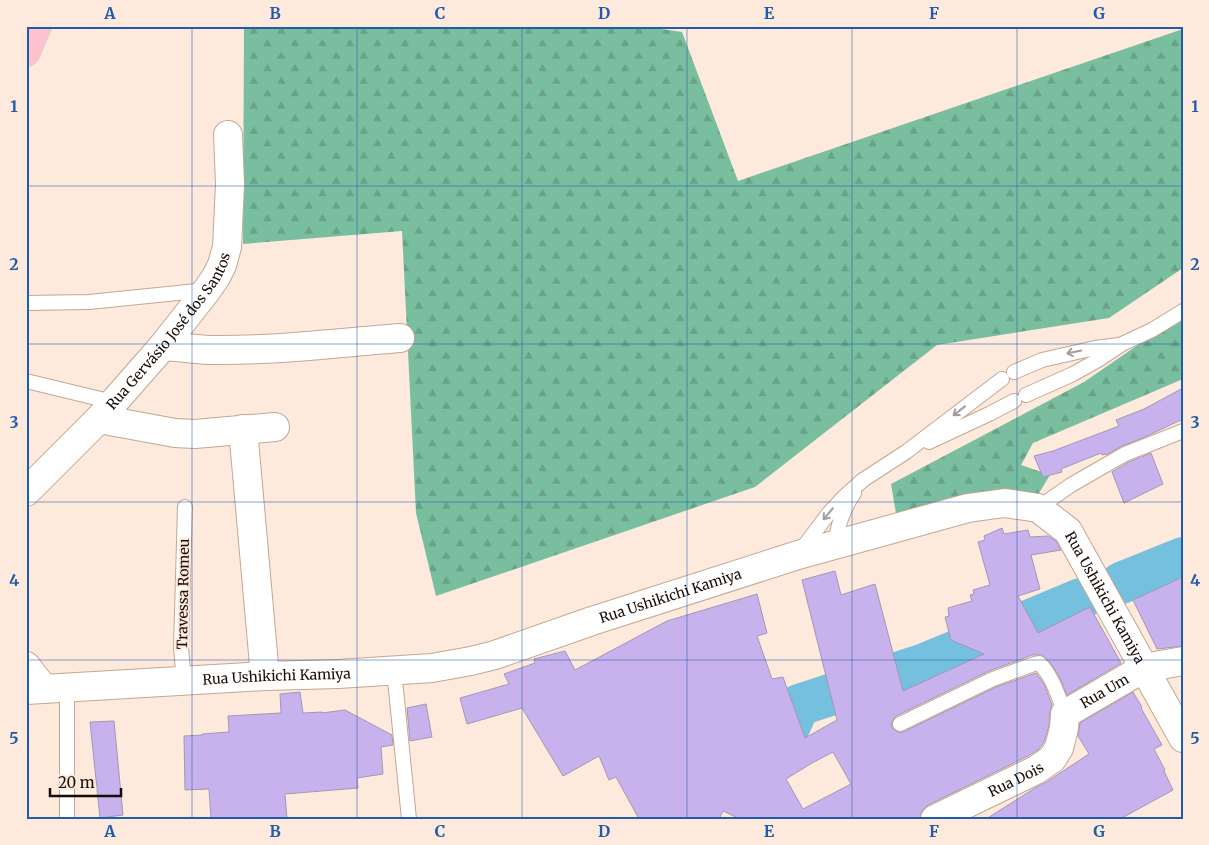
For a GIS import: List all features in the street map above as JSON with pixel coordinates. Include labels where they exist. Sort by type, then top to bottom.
[{"type":"highway","points":[[26,52],[38,26]]},
{"type":"street","name":"Rua Gervásio José dos Santos","points":[[26,492],[106,411],[163,346],[208,290],[216,277],[222,265],[227,247],[230,184],[228,134]]},
{"type":"street","points":[[163,346],[208,350],[255,349],[400,338]]},
{"type":"street","points":[[106,411],[175,433],[195,434],[275,427]]},
{"type":"street","points":[[243,429],[265,676]]},
{"type":"street","name":"Rua Ushikichi Kamiya","points":[[46,689],[432,668],[471,661],[495,655],[592,621],[798,555],[968,508],[1005,503],[1038,508],[1068,531],[1183,738]]},
{"type":"street","points":[[1144,668],[1183,661]]},
{"type":"street","points":[[26,666],[46,689]]},
{"type":"street","name":"Rua Um","points":[[1065,714],[1144,668]]},
{"type":"street","name":"Rua Dois","points":[[935,819],[1036,770],[1052,759],[1059,748],[1065,714]]},
{"type":"lane","points":[[26,303],[89,302],[208,290]]},
{"type":"lane","points":[[906,452],[1073,374],[1122,344],[1152,330],[1183,311]]},
{"type":"lane","points":[[798,555],[829,513],[863,480],[906,452],[1008,375],[1042,360],[1122,344]]},
{"type":"lane","points":[[26,381],[106,411]]},
{"type":"lane","points":[[1038,508],[1125,454],[1183,430]]},
{"type":"lane","points":[[837,544],[836,537],[843,515],[852,496],[863,480]]},
{"type":"lane","name":"Travessa Romeu","points":[[184,681],[181,648],[185,507]]},
{"type":"lane","points":[[900,724],[993,679],[1038,663],[1044,668],[1065,714]]},
{"type":"lane","points":[[394,670],[409,819]]},
{"type":"lane","points":[[46,689],[67,819]]},
{"type":"green space","points":[[244,26],[641,26],[682,32],[738,181],[1183,29],[1183,268],[1109,318],[937,345],[755,487],[436,596],[416,513],[402,231],[243,244]]},
{"type":"green space","points":[[1183,314],[1183,379],[1033,443],[1021,465],[1050,475],[1036,498],[897,519],[891,484],[1084,382]]},
{"type":"building","points":[[1183,388],[1183,419],[1106,455],[1101,453],[1061,469],[1062,472],[1043,477],[1034,456],[1053,451],[1119,426],[1116,420],[1144,409]]},
{"type":"building","points":[[1151,453],[1163,484],[1124,503],[1112,472],[1129,462]]},
{"type":"building","points":[[1002,528],[1004,534],[1028,530],[1030,537],[1048,536],[1056,541],[1061,550],[1031,555],[1040,589],[1018,596],[1038,633],[1090,607],[1121,663],[1067,695],[1059,676],[1050,662],[1042,655],[1032,655],[989,671],[896,716],[891,723],[892,728],[900,733],[996,687],[1036,673],[1044,684],[1052,705],[1049,726],[1044,742],[1039,749],[928,805],[922,811],[920,819],[740,819],[723,811],[719,819],[639,819],[616,777],[609,780],[599,756],[563,776],[522,708],[467,724],[460,698],[509,684],[504,674],[535,663],[534,659],[565,651],[575,670],[667,621],[757,594],[767,633],[757,636],[772,679],[783,677],[805,738],[837,720],[802,580],[835,571],[841,595],[875,584],[903,691],[984,654],[951,640],[945,617],[949,616],[948,608],[972,601],[970,595],[974,594],[973,590],[990,585],[978,542],[985,540],[984,536]],"holes":[[[833,752],[851,784],[803,809],[786,779]]]},
{"type":"building","points":[[1183,577],[1183,646],[1157,649],[1133,600]]},
{"type":"building","points":[[300,692],[303,713],[345,710],[392,735],[393,745],[381,747],[383,774],[357,778],[358,788],[285,794],[287,819],[211,819],[209,789],[185,790],[184,736],[229,732],[228,716],[281,713],[280,694]]},
{"type":"building","points":[[1133,692],[1162,745],[1154,749],[1173,790],[1120,819],[986,819],[1089,754],[1078,736],[1080,723]]},
{"type":"building","points":[[426,704],[432,737],[410,741],[407,708]]},
{"type":"building","points":[[114,721],[123,815],[100,818],[90,722]]},
{"type":"waterway","points":[[1121,583],[1183,558]]},
{"type":"waterway","points":[[767,762],[785,736],[799,705],[925,664],[1081,599]]}]
